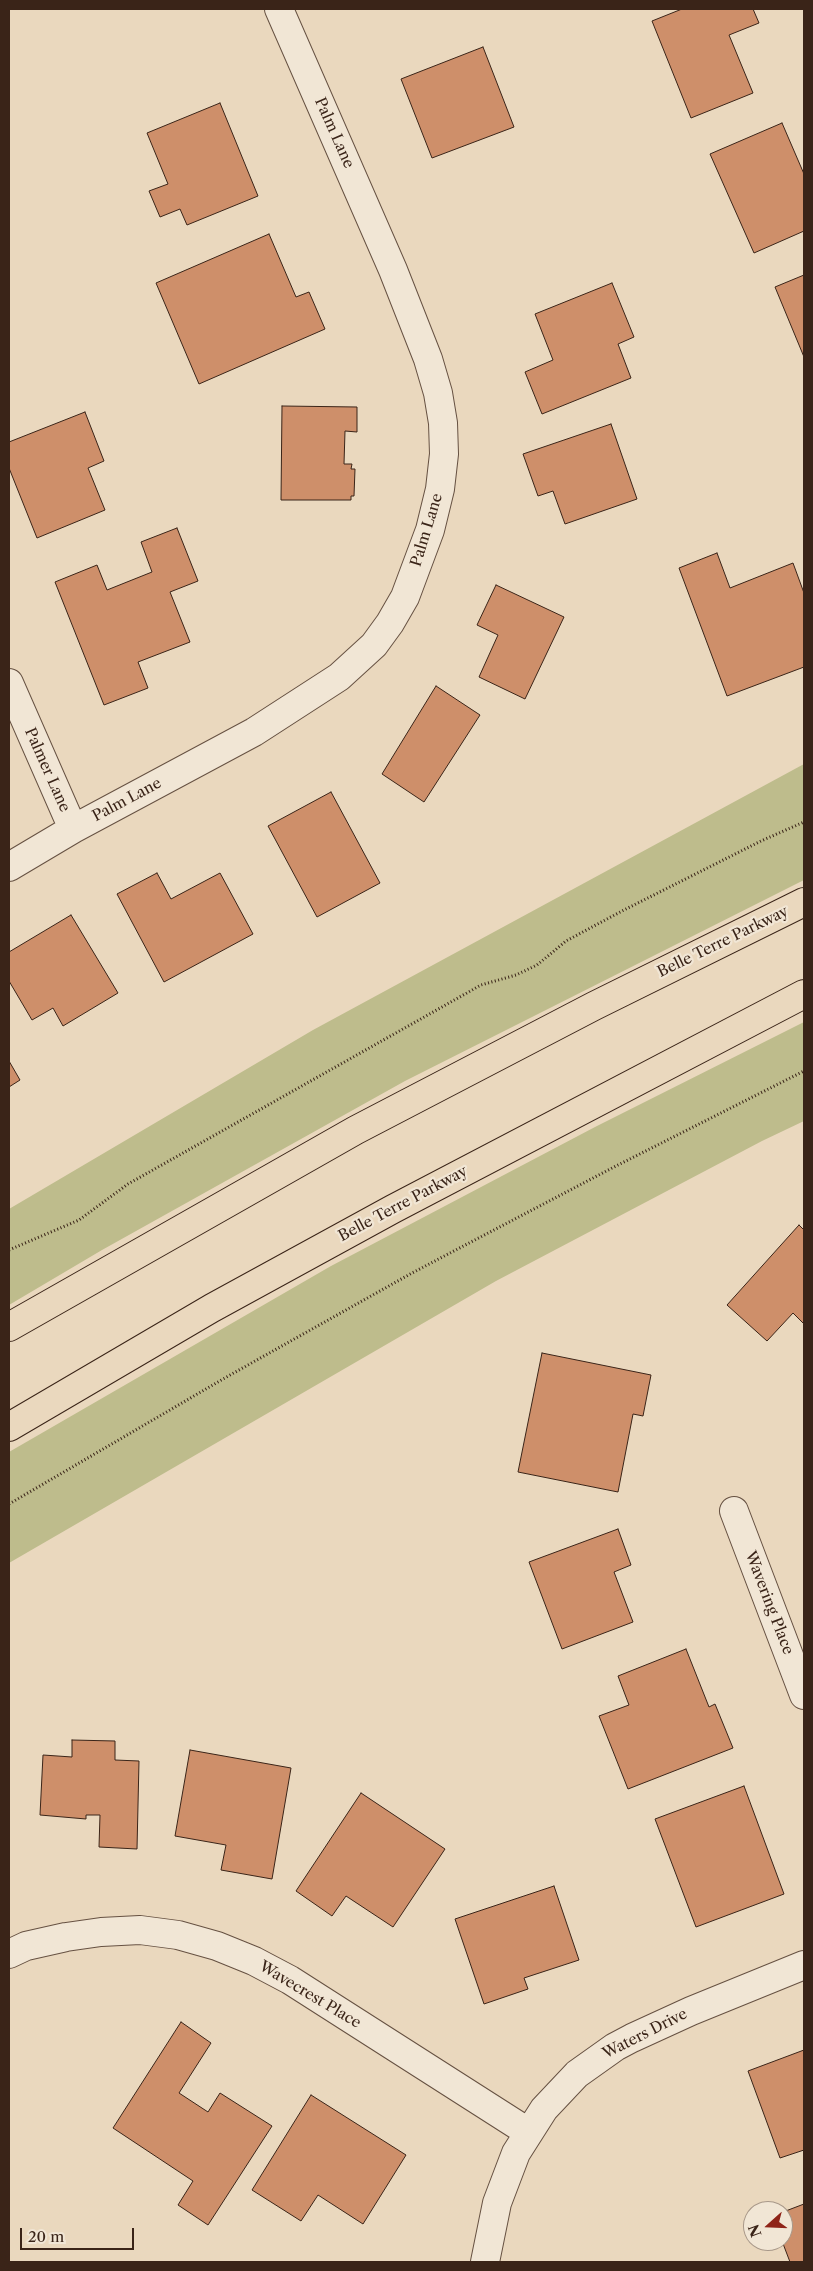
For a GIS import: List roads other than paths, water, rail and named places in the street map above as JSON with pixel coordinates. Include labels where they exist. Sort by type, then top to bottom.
[{"type":"main road","name":"Belle Terre Parkway","points":[[9,1327],[356,1130],[594,1006],[804,902]]},
{"type":"main road","name":"Belle Terre Parkway","points":[[9,1427],[212,1308],[393,1208],[804,994]]},
{"type":"street","name":"Palm Lane","points":[[9,867],[73,829],[254,732],[340,677],[374,645],[390,623],[405,597],[430,530],[440,489],[444,454],[443,422],[430,368],[393,270],[279,9]]},
{"type":"street","name":"Palmer Lane","points":[[9,683],[73,829]]},
{"type":"street","name":"Wavering Place","points":[[734,1511],[804,1695]]},
{"type":"street","name":"Wavecrest Place","points":[[9,1954],[26,1946],[66,1936],[140,1930],[178,1935],[217,1946],[254,1961],[290,1980],[528,2132]]},
{"type":"street","name":"Waters Drive","points":[[485,2262],[491,2228],[506,2176],[528,2132],[544,2109],[577,2074],[615,2047],[691,2011],[804,1965]]}]
